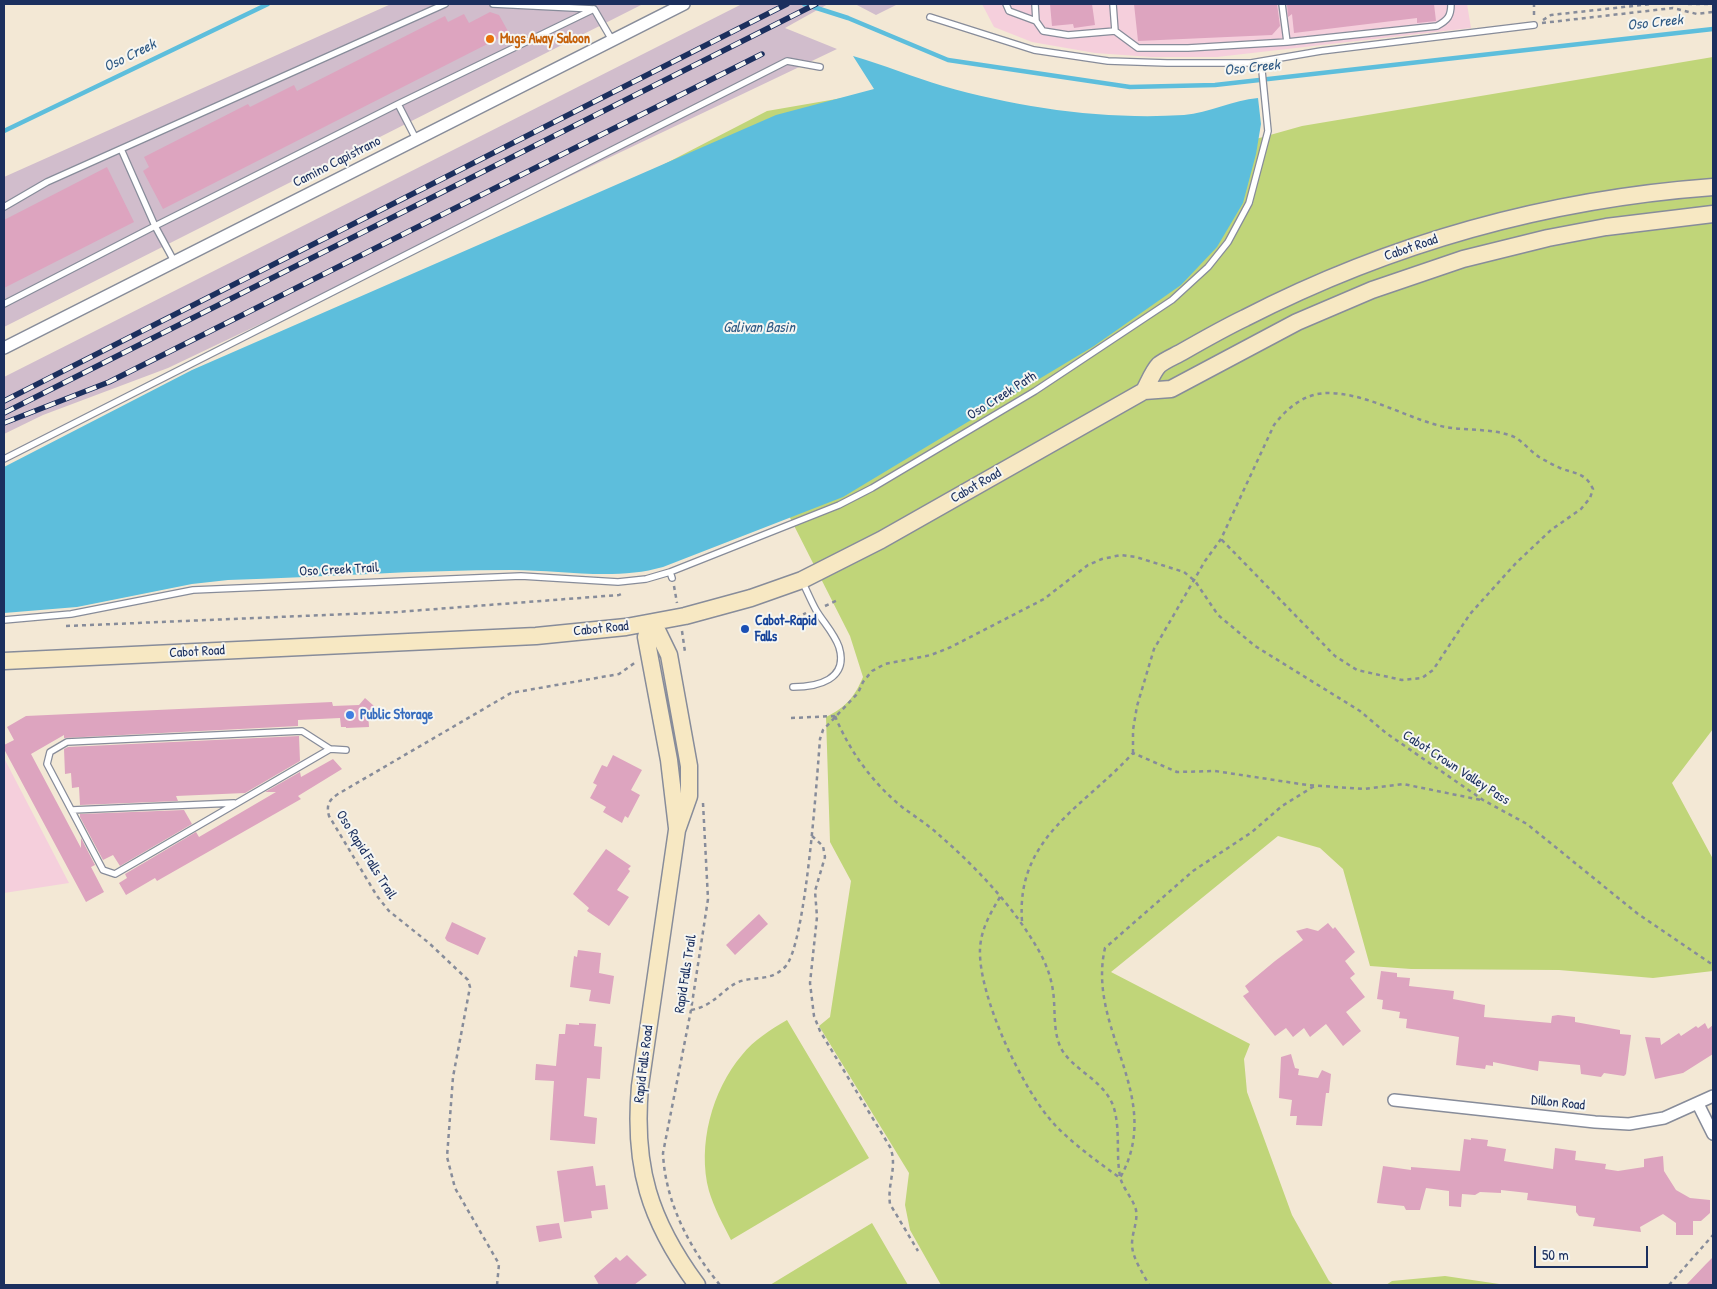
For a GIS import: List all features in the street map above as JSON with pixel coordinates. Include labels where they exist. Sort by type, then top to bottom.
[{"type":"main road","name":"Cabot Road","points":[[1144,391],[1159,366],[1218,332],[1299,292],[1365,264],[1456,232],[1528,215],[1600,200],[1713,187]]},
{"type":"main road","name":"Cabot Road","points":[[4,661],[536,636],[626,627],[685,616],[751,598],[802,580],[881,540],[1144,391],[1171,389],[1297,322],[1372,290],[1463,259],[1606,227],[1713,214]]},
{"type":"main road","name":"Rapid Falls Road","points":[[653,622],[646,637],[669,760],[677,830]]},
{"type":"main road","name":"Rapid Falls Road","points":[[653,622],[669,655],[688,766],[689,796],[677,830],[640,1086],[637,1124],[644,1178],[651,1204],[671,1247],[697,1285]]},
{"type":"street","name":"Camino Capistrano","points":[[5,345],[174,262],[684,4]]},
{"type":"street","name":"Dillon Road","points":[[1394,1100],[1629,1124],[1664,1118],[1713,1096]]},
{"type":"street","points":[[1698,1104],[1713,1134]]},
{"type":"lane","points":[[4,207],[47,182],[445,4]]},
{"type":"lane","points":[[493,4],[594,10]]},
{"type":"lane","points":[[1006,4],[1010,11],[1036,21]]},
{"type":"lane","points":[[1035,4],[1036,21],[1043,31],[1068,35],[1115,31],[1138,48],[1287,42],[1437,26],[1447,21],[1451,13],[1451,4]]},
{"type":"lane","points":[[1113,4],[1115,31]]},
{"type":"lane","points":[[1282,4],[1287,42]]},
{"type":"lane","points":[[594,10],[612,40]]},
{"type":"lane","points":[[4,304],[398,104],[594,10]]},
{"type":"lane","points":[[930,17],[1034,50],[1108,62],[1207,63],[1262,66],[1321,51],[1534,25]]},
{"type":"lane","points":[[4,459],[786,61],[820,67]]},
{"type":"lane","name":"Oso Creek Path","points":[[671,575],[839,505],[872,488],[1035,391],[1172,300],[1208,267],[1228,242],[1250,202],[1268,132],[1262,66]]},
{"type":"lane","points":[[398,104],[416,139]]},
{"type":"lane","points":[[121,149],[155,226],[174,262]]},
{"type":"lane","name":"Oso Creek Trail","points":[[4,620],[71,614],[193,590],[521,576],[618,582],[671,575]]},
{"type":"lane","points":[[793,687],[808,687],[825,682],[837,671],[839,662],[839,648],[802,580]]},
{"type":"lane","points":[[330,749],[115,874],[103,870],[47,764],[50,752],[67,742],[302,731],[330,749],[346,750]]},
{"type":"lane","points":[[72,810],[237,803]]},
{"type":"path","points":[[1534,25],[1551,15],[1651,4]]},
{"type":"path","points":[[1688,4],[1713,4]]},
{"type":"path","points":[[1534,25],[1582,17],[1673,8],[1697,14],[1713,12]]},
{"type":"path","points":[[1022,922],[1020,902],[1033,857],[1048,835],[1068,813],[1091,795],[1133,753],[1133,730],[1137,706],[1154,649],[1195,581],[1204,561],[1220,539],[1274,425],[1285,410],[1301,399],[1330,393],[1368,399],[1436,425],[1461,430],[1489,430],[1514,437],[1538,456],[1561,468],[1580,473],[1589,480],[1593,489],[1590,498],[1581,509],[1551,530],[1516,563],[1470,614],[1433,670],[1422,678],[1402,680],[1357,670],[1335,656],[1220,539]]},
{"type":"path","points":[[691,1010],[705,1007],[736,984],[765,979],[778,973],[788,965],[797,941],[812,836],[820,738],[823,730],[858,693],[872,671],[885,664],[931,654],[951,647],[1044,598],[1088,565],[1102,558],[1121,555],[1136,556],[1184,572],[1195,581]]},
{"type":"path","name":"Cabot Crown Valley Pass","points":[[1195,581],[1218,615],[1255,646],[1360,710],[1386,734],[1483,800],[1527,824],[1638,914],[1713,965]]},
{"type":"path","points":[[57,626],[397,612],[569,600],[623,593]]},
{"type":"path","points":[[684,661],[686,652]]},
{"type":"path","name":"Oso Rapid Falls Trail","points":[[497,1285],[499,1264],[455,1188],[450,1176],[447,1157],[453,1077],[470,987],[468,980],[429,943],[389,911],[377,896],[329,816],[327,808],[331,799],[338,794],[512,693],[620,674],[636,662],[650,658]]},
{"type":"path","points":[[791,718],[835,716]]},
{"type":"path","points":[[835,716],[846,743],[869,774],[901,806],[966,860],[1022,922],[1050,972],[1054,1021],[1061,1047],[1071,1060],[1090,1075],[1106,1092],[1115,1110],[1119,1133],[1120,1178]]},
{"type":"path","points":[[1133,753],[1177,772],[1215,771],[1316,785],[1364,789],[1404,784],[1483,800]]},
{"type":"path","points":[[1120,1178],[1127,1164],[1136,1127],[1134,1101],[1104,1002],[1101,965],[1105,948],[1193,871],[1252,832],[1282,806],[1316,785]]},
{"type":"path","name":"Rapid Falls Trail","points":[[703,794],[708,899],[691,1010],[662,1153],[664,1174],[679,1220],[695,1249],[720,1285]]},
{"type":"path","points":[[812,836],[823,846],[825,857],[815,891],[818,917],[810,983],[814,1016],[820,1031],[894,1157],[889,1196],[890,1204],[918,1251]]},
{"type":"path","points":[[1000,897],[984,924],[980,950],[983,980],[1000,1031],[1027,1086],[1054,1124],[1081,1149],[1120,1178],[1131,1195],[1136,1211],[1136,1229],[1132,1244],[1136,1262],[1149,1285]]},
{"type":"path","points":[[1668,1285],[1713,1235]]},
{"type":"shaded area","points":[[391,4],[643,4],[4,327],[4,177]]},
{"type":"shaded area","points":[[742,4],[828,4],[785,28],[837,49],[168,368],[43,415],[4,434],[4,377]]},
{"type":"shaded area","points":[[855,4],[898,4],[876,15]]},
{"type":"shaded area","points":[[982,4],[1467,4],[1471,28],[1217,57],[1152,57],[1095,53],[1032,42],[994,27]]},
{"type":"shaded area","points":[[4,758],[69,883],[4,893]]},
{"type":"green space","points":[[1713,57],[1713,729],[1672,783],[1713,859],[1713,971],[1653,978],[1559,970],[1411,969],[1370,966],[1343,869],[1320,848],[1278,836],[1111,972],[1250,1044],[1244,1059],[1247,1092],[1292,1215],[1329,1281],[1334,1285],[941,1285],[910,1230],[905,1205],[909,1173],[819,1026],[830,1017],[851,881],[830,842],[826,717],[849,701],[863,677],[850,636],[778,494],[4,506],[767,111],[871,93],[1199,155],[1302,126]]},
{"type":"green space","points":[[787,1020],[869,1158],[731,1240],[713,1204],[706,1174],[706,1137],[710,1119],[722,1085],[731,1069],[757,1040]]},
{"type":"green space","points":[[872,1223],[908,1285],[770,1285]]},
{"type":"green space","points":[[1445,1276],[1506,1285],[1386,1285],[1392,1281]]},
{"type":"water","name":"Galivan Basin","points":[[853,56],[972,94],[1062,111],[1123,116],[1184,115],[1258,98],[1261,124],[1256,154],[1243,203],[1217,247],[1181,285],[1094,346],[843,497],[663,567],[644,571],[607,574],[531,570],[476,570],[228,580],[192,584],[77,607],[4,613],[4,467],[192,370],[776,115],[874,89]]},
{"type":"building","points":[[1050,4],[1092,4],[1095,25],[1074,28],[1073,24],[1052,26]]},
{"type":"building","points":[[1134,4],[1277,4],[1280,26],[1272,35],[1138,41]]},
{"type":"building","points":[[1287,4],[1434,4],[1436,21],[1417,23],[1417,18],[1294,33],[1292,14],[1288,17]]},
{"type":"building","points":[[490,12],[499,15],[509,33],[163,209],[143,171],[149,167],[144,157],[248,104],[250,107],[294,85],[297,91],[445,16],[448,22],[464,14],[469,23]]},
{"type":"building","points":[[107,167],[134,222],[4,288],[4,220]]},
{"type":"building","points":[[365,698],[374,706],[368,712],[369,727],[341,727],[340,718],[298,720],[298,726],[64,738],[64,735],[31,754],[81,848],[81,838],[95,865],[91,867],[104,892],[86,902],[4,749],[4,745],[14,740],[7,727],[26,716],[332,702],[333,706],[359,705]]},
{"type":"building","points":[[299,736],[300,761],[245,793],[176,796],[178,801],[80,805],[79,787],[72,788],[71,773],[65,774],[64,749],[68,747]]},
{"type":"building","points":[[613,755],[642,770],[631,790],[640,795],[628,818],[625,816],[622,823],[603,812],[606,807],[590,798],[597,785],[593,783],[602,765],[607,767]]},
{"type":"building","points":[[333,759],[342,769],[298,796],[301,799],[157,881],[155,878],[126,895],[119,883],[127,878],[125,874],[196,832],[199,837],[276,792],[265,792],[300,772],[301,777]]},
{"type":"building","points":[[184,810],[192,824],[120,866],[113,855],[103,860],[80,817],[80,814]]},
{"type":"building","points":[[606,849],[631,866],[628,869],[630,871],[617,890],[629,897],[609,926],[587,911],[589,908],[573,894]]},
{"type":"building","points":[[759,914],[768,924],[735,955],[726,945]]},
{"type":"building","points":[[452,922],[486,938],[478,955],[447,941],[445,938]]},
{"type":"building","points":[[1328,923],[1333,929],[1335,927],[1355,952],[1345,961],[1355,974],[1350,978],[1365,997],[1346,1012],[1361,1031],[1343,1046],[1326,1024],[1310,1037],[1304,1028],[1293,1037],[1286,1028],[1275,1036],[1243,996],[1249,992],[1245,986],[1303,940],[1296,931],[1307,928],[1318,931]]},
{"type":"building","points":[[578,950],[601,953],[599,973],[614,976],[610,1004],[589,1001],[591,990],[570,987],[574,956],[577,957]]},
{"type":"building","points":[[1381,971],[1397,973],[1397,977],[1410,978],[1409,986],[1454,991],[1453,999],[1485,1005],[1484,1017],[1551,1023],[1552,1016],[1558,1015],[1575,1017],[1575,1022],[1620,1030],[1620,1034],[1631,1035],[1626,1074],[1624,1076],[1604,1073],[1601,1077],[1581,1074],[1580,1065],[1539,1061],[1538,1071],[1493,1062],[1493,1066],[1486,1065],[1485,1069],[1456,1065],[1459,1037],[1406,1028],[1407,1019],[1399,1018],[1400,1012],[1382,1009],[1383,1000],[1377,999]]},
{"type":"building","points":[[579,1023],[596,1024],[594,1046],[602,1047],[600,1079],[587,1078],[584,1116],[597,1118],[595,1144],[550,1140],[554,1081],[535,1080],[536,1064],[556,1066],[559,1034],[565,1034],[566,1024],[579,1025]]},
{"type":"building","points":[[1705,1023],[1708,1029],[1713,1025],[1713,1054],[1683,1073],[1655,1079],[1645,1037],[1660,1038],[1661,1045],[1679,1033],[1681,1036],[1696,1026],[1698,1028]]},
{"type":"building","points":[[1291,1054],[1295,1068],[1299,1069],[1298,1075],[1318,1078],[1322,1070],[1331,1074],[1329,1093],[1326,1093],[1322,1126],[1296,1125],[1297,1116],[1290,1116],[1292,1100],[1279,1098],[1281,1057]]},
{"type":"building","points":[[1471,1138],[1488,1140],[1487,1146],[1506,1149],[1504,1161],[1553,1169],[1555,1148],[1576,1151],[1575,1160],[1606,1164],[1605,1169],[1618,1171],[1644,1167],[1644,1159],[1663,1156],[1664,1171],[1676,1190],[1690,1198],[1710,1200],[1710,1213],[1701,1221],[1693,1221],[1693,1235],[1676,1235],[1676,1223],[1663,1214],[1640,1227],[1641,1232],[1593,1226],[1595,1218],[1579,1216],[1576,1212],[1576,1206],[1527,1200],[1528,1193],[1501,1190],[1501,1193],[1480,1192],[1475,1195],[1462,1194],[1461,1207],[1449,1206],[1449,1191],[1426,1188],[1420,1210],[1406,1210],[1404,1206],[1377,1203],[1383,1166],[1411,1170],[1411,1167],[1460,1171],[1464,1139],[1471,1140]]},
{"type":"building","points":[[593,1166],[596,1186],[605,1185],[608,1209],[591,1211],[592,1218],[564,1222],[557,1171]]},
{"type":"building","points":[[559,1223],[562,1238],[539,1242],[536,1226]]},
{"type":"building","points":[[627,1255],[647,1275],[634,1285],[599,1285],[594,1276],[616,1257],[620,1261]]},
{"type":"building","points":[[1713,1257],[1713,1285],[1686,1285],[1706,1264]]},
{"type":"waterway","name":"Oso Creek","points":[[4,131],[268,4]]},
{"type":"waterway","name":"Oso Creek","points":[[804,4],[848,18],[948,60],[1130,87],[1215,85],[1713,29]]},
{"type":"railway","points":[[4,401],[787,4]]},
{"type":"railway","points":[[4,413],[816,4]]},
{"type":"railway","points":[[4,423],[109,382],[762,54]]},
{"type":"place","name":"Mugs Away Saloon","points":[[490,39]]},
{"type":"place","name":"Cabot-Rapid Falls","points":[[745,629]]},
{"type":"place","name":"Public Storage","points":[[350,715]]}]
